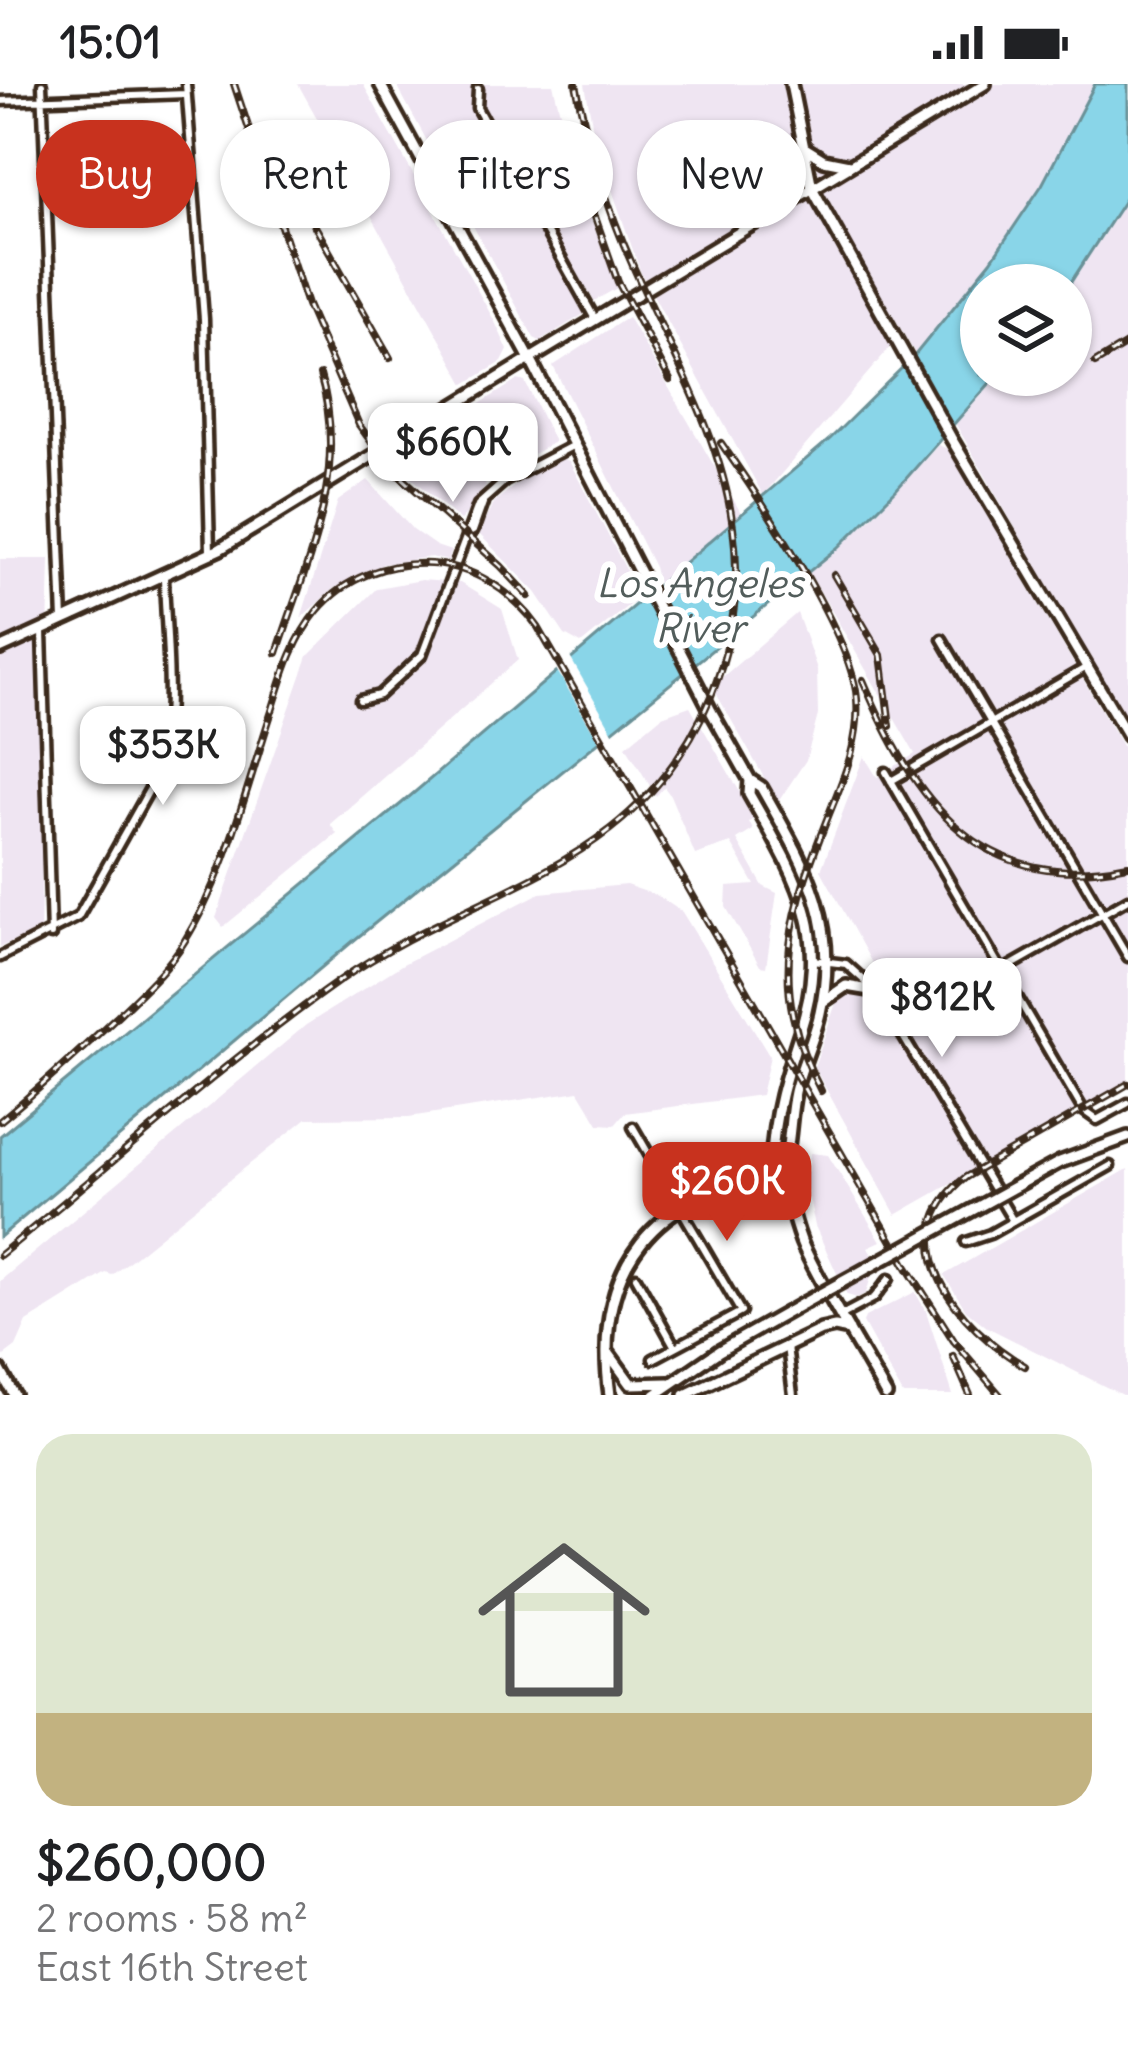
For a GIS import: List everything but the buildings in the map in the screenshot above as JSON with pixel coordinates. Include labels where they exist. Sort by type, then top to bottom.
[{"type":"main road","points":[[380,84],[530,358],[697,684],[813,881],[824,925],[821,1006],[796,1089],[781,1174]]},
{"type":"main road","points":[[791,84],[798,120]]},
{"type":"main road","points":[[0,650],[210,555],[986,84]]},
{"type":"main road","points":[[806,148],[824,160],[849,165]]},
{"type":"main road","points":[[806,157],[812,188],[903,353],[1128,736]]},
{"type":"main road","points":[[750,780],[749,794],[800,884],[813,959],[808,1003],[772,1136],[772,1160],[781,1174],[794,1224],[886,1395]]},
{"type":"main road","points":[[821,1006],[845,986],[876,991]]},
{"type":"main road","points":[[655,1395],[719,1351],[1060,1162],[1128,1137]]},
{"type":"main road","points":[[610,1395],[605,1347],[612,1302],[626,1265],[649,1232],[679,1206],[712,1190],[781,1174]]},
{"type":"main road","points":[[685,1395],[827,1328],[850,1331]]},
{"type":"main road","points":[[605,1347],[631,1384],[674,1382]]},
{"type":"main road","points":[[0,1370],[14,1395]]},
{"type":"street","points":[[43,84],[63,621]]},
{"type":"street","points":[[478,88],[477,108],[595,319]]},
{"type":"street","points":[[0,100],[186,89],[203,307],[210,555]]},
{"type":"street","points":[[360,700],[379,695],[422,655],[466,535],[473,531],[483,503],[505,481],[574,445]]},
{"type":"street","points":[[0,957],[68,926],[85,909],[164,758],[164,575]]},
{"type":"street","points":[[42,630],[51,934]]},
{"type":"street","points":[[942,639],[1128,957]]},
{"type":"street","points":[[891,781],[1087,667]]},
{"type":"street","points":[[886,772],[1088,1116],[1100,1119],[1128,1103]]},
{"type":"street","points":[[900,1029],[1128,899]]},
{"type":"street","points":[[813,959],[846,964],[876,991],[1013,1221]]},
{"type":"street","points":[[633,1127],[740,1314],[653,1359]]},
{"type":"street","points":[[966,1241],[990,1234],[1110,1166]]},
{"type":"street","points":[[636,1277],[675,1347]]},
{"type":"street","points":[[842,1316],[874,1298],[890,1280]]},
{"type":"street","points":[[787,1346],[793,1395]]},
{"type":"shaded area","points":[[298,84],[363,84],[383,120],[318,120]]},
{"type":"shaded area","points":[[396,84],[553,84],[562,120],[416,120]]},
{"type":"shaded area","points":[[585,84],[785,84],[793,120],[637,120],[637,228],[806,228],[806,184],[809,198],[892,345],[763,495],[641,273],[613,193],[613,120],[591,120]]},
{"type":"shaded area","points":[[798,84],[1128,84],[1128,724],[824,195]]},
{"type":"shaded area","points":[[390,133],[414,176],[414,228],[443,228],[508,350],[502,362],[465,384],[378,228],[390,228]]},
{"type":"shaded area","points":[[474,228],[595,228],[617,288],[594,301],[573,265],[561,271],[584,314],[540,341],[534,338]]},
{"type":"shaded area","points":[[628,317],[744,518],[658,584],[654,567],[553,366]]},
{"type":"shaded area","points":[[518,380],[525,382],[554,442],[513,466],[478,405]]},
{"type":"shaded area","points":[[450,423],[486,485],[461,521],[394,462]]},
{"type":"shaded area","points":[[938,445],[948,449],[1128,756],[1128,1083],[896,1215],[814,1067],[837,1000],[854,993],[866,996],[884,985],[821,870],[864,756],[877,777],[915,754],[809,572],[870,519]]},
{"type":"shaded area","points":[[563,459],[569,461],[640,596],[581,644],[565,635],[536,592],[478,533],[495,501],[522,480]]},
{"type":"shaded area","points":[[368,480],[413,530],[451,551],[448,561],[431,557],[383,564],[334,588],[301,618],[338,501]]},
{"type":"shaded area","points":[[0,559],[50,559],[40,930],[0,947]]},
{"type":"shaded area","points":[[421,580],[460,583],[502,609],[518,660],[330,824],[337,834],[223,927],[216,918],[308,656],[377,588]]},
{"type":"shaded area","points":[[797,613],[817,669],[818,715],[806,760],[778,802],[712,686]]},
{"type":"shaded area","points":[[690,706],[755,818],[749,822],[753,830],[737,840],[763,886],[777,893],[766,967],[760,966],[726,907],[727,887],[755,885],[731,843],[695,855],[670,795],[664,787],[656,796],[626,746],[662,716]]},
{"type":"shaded area","points":[[626,885],[658,896],[682,912],[770,1056],[761,1095],[625,1113],[615,1125],[599,1124],[579,1091],[409,1117],[307,1118],[112,1275],[106,1273],[27,1322],[16,1347],[0,1359],[0,1281],[306,1025],[403,964],[540,893]]},
{"type":"shaded area","points":[[810,1153],[828,1155],[881,1241],[868,1247],[880,1269],[871,1277],[866,1293],[857,1298],[847,1295],[815,1226],[804,1174],[809,1170]]},
{"type":"shaded area","points":[[1128,1169],[1128,1395],[1122,1395],[987,1327],[966,1310],[944,1275]]},
{"type":"shaded area","points":[[915,1292],[926,1311],[953,1395],[903,1395],[863,1323],[865,1317]]},
{"type":"water","name":"Los Angeles River","points":[[1095,84],[1128,84],[1128,194],[1083,264],[989,264],[1042,185]]},
{"type":"water","name":"Los Angeles River","points":[[960,299],[960,396],[979,396],[838,548],[358,937],[0,1237],[0,1136],[830,439],[915,355]]},
{"type":"pier","points":[[567,652],[616,737],[603,748],[553,664]]},
{"type":"railway","points":[[234,84],[307,305],[359,425],[389,466],[529,596]]},
{"type":"railway","points":[[0,1255],[209,1081],[339,981],[597,839],[641,802],[679,755],[711,696],[730,634],[735,592],[727,493],[706,426],[615,222],[592,154],[576,84]]},
{"type":"railway","points":[[316,228],[390,358]]},
{"type":"railway","points":[[599,228],[618,282],[670,380]]},
{"type":"railway","points":[[1095,363],[1128,343]]},
{"type":"railway","points":[[277,653],[312,550],[327,481],[328,411],[320,375]]},
{"type":"railway","points":[[721,443],[822,604],[839,639],[857,699],[851,753],[805,878],[790,947],[793,1016],[821,1091]]},
{"type":"railway","points":[[0,1121],[116,1017],[184,942],[224,859],[290,659],[317,611],[341,589],[383,569],[431,564],[463,570],[505,592],[538,627],[908,1269],[954,1341],[1000,1395]]},
{"type":"railway","points":[[834,575],[881,655],[890,726]]},
{"type":"railway","points":[[863,680],[905,764],[930,800],[960,829],[993,852],[1032,866],[1076,871],[1128,865]]},
{"type":"railway","points":[[1025,1366],[1000,1350],[956,1307],[932,1255],[932,1228],[943,1202],[966,1177],[1128,1084]]},
{"type":"railway","points":[[953,1356],[970,1395]]}]
